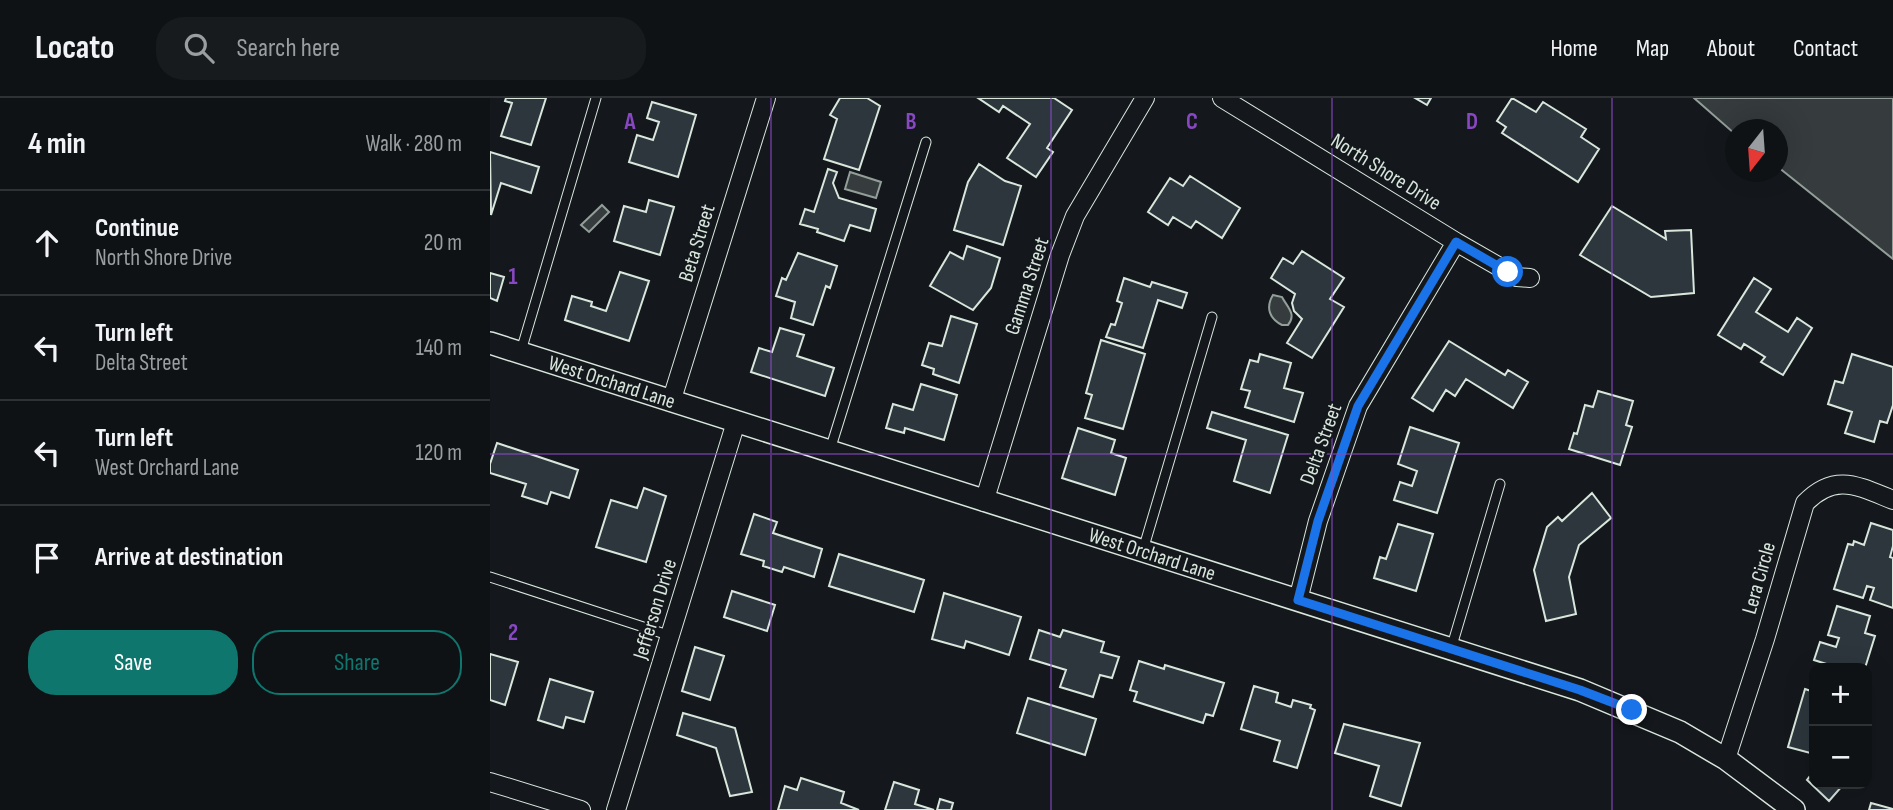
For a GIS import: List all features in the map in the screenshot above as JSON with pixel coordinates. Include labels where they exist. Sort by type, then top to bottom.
[{"type":"street","name":"Beta Street","points":[[671,402],[766,98]]},
{"type":"street","name":"Gamma Street","points":[[984,502],[1070,229],[1145,98]]},
{"type":"street","name":"North Shore Drive","points":[[1222,98],[1456,242],[1517,276],[1530,278]]},
{"type":"street","name":"Delta Street","points":[[1298,600],[1318,521],[1358,406],[1456,242]]},
{"type":"street","name":"West Orchard Lane","points":[[490,344],[1580,690],[1680,732],[1726,759],[1794,810]]},
{"type":"street","name":"Jefferson Drive","points":[[616,810],[736,422]]},
{"type":"street","name":"Lera Circle","points":[[1726,759],[1805,503],[1815,493],[1838,483],[1856,485],[1893,500]]},
{"type":"street","points":[[490,782],[582,810]]},
{"type":"lane","points":[[520,353],[596,98]]},
{"type":"lane","points":[[830,452],[926,142]]},
{"type":"lane","points":[[1143,552],[1212,317]]},
{"type":"lane","points":[[1451,649],[1500,484]]},
{"type":"lane","points":[[490,577],[671,636]]},
{"type":"shaded area","points":[[1694,98],[1893,98],[1893,259],[1788,175],[1788,119],[1725,119],[1725,125]]},
{"type":"shaded area","points":[[850,172],[881,182],[876,198],[845,189]]},
{"type":"shaded area","points":[[602,205],[609,212],[589,232],[581,225]]},
{"type":"shaded area","points":[[1273,295],[1282,297],[1290,311],[1292,317],[1288,325],[1282,325],[1272,316],[1269,304]]},
{"type":"building","points":[[506,98],[546,98],[531,145],[501,136],[512,103],[505,101]]},
{"type":"building","points":[[840,98],[867,98],[880,106],[859,170],[824,159],[837,119],[830,115]]},
{"type":"building","points":[[978,98],[1054,98],[1072,110],[1047,148],[1053,152],[1036,177],[1007,158],[1030,124],[1003,106],[999,112]]},
{"type":"building","points":[[1415,98],[1431,98],[1427,105]]},
{"type":"building","points":[[1512,98],[1536,112],[1543,102],[1586,129],[1581,137],[1599,149],[1578,182],[1502,133],[1506,127],[1497,121]]},
{"type":"building","points":[[652,102],[696,115],[678,177],[629,162],[637,135],[653,140],[659,122],[647,118]]},
{"type":"building","points":[[490,152],[539,167],[531,193],[501,183],[491,215]]},
{"type":"building","points":[[979,164],[1005,181],[1021,186],[1003,245],[954,230],[968,182]]},
{"type":"building","points":[[828,169],[837,172],[833,183],[839,198],[876,209],[870,231],[850,225],[844,241],[800,224],[805,209],[814,212]]},
{"type":"building","points":[[1190,176],[1240,208],[1222,238],[1196,221],[1191,228],[1173,217],[1168,225],[1148,212],[1170,178],[1183,186]]},
{"type":"building","points":[[649,200],[674,207],[660,255],[614,241],[624,206],[646,212]]},
{"type":"building","points":[[1612,206],[1666,239],[1665,231],[1691,230],[1694,293],[1651,297],[1580,255]]},
{"type":"building","points":[[967,246],[1000,258],[991,288],[973,310],[930,286],[950,252],[963,259]]},
{"type":"building","points":[[1302,251],[1344,278],[1330,299],[1344,307],[1312,358],[1287,343],[1302,319],[1294,311],[1292,303],[1295,294],[1271,278],[1283,258],[1293,264]]},
{"type":"building","points":[[798,253],[837,266],[830,288],[826,286],[813,325],[791,318],[795,302],[776,296],[782,278],[786,280]]},
{"type":"building","points":[[620,272],[649,281],[629,341],[565,320],[572,296],[592,302],[591,306],[606,311]]},
{"type":"building","points":[[490,273],[504,277],[497,301],[490,298]]},
{"type":"building","points":[[1124,278],[1150,287],[1152,282],[1187,293],[1182,308],[1158,300],[1143,348],[1106,337],[1111,324],[1115,325],[1122,303],[1117,301]]},
{"type":"building","points":[[1754,278],[1771,289],[1756,312],[1788,332],[1797,318],[1812,328],[1783,375],[1761,362],[1765,357],[1744,344],[1741,349],[1718,335]]},
{"type":"building","points":[[951,316],[977,324],[959,383],[933,374],[934,369],[922,365],[929,343],[942,346]]},
{"type":"building","points":[[780,328],[804,335],[797,356],[834,368],[825,396],[751,372],[759,348],[772,352]]},
{"type":"building","points":[[1101,340],[1145,354],[1123,429],[1085,418],[1092,395],[1086,393]]},
{"type":"building","points":[[1449,341],[1505,375],[1508,370],[1528,382],[1513,408],[1466,379],[1455,396],[1446,390],[1433,411],[1412,398]]},
{"type":"building","points":[[1260,354],[1291,363],[1284,388],[1303,393],[1294,422],[1245,407],[1250,391],[1241,389],[1250,360],[1258,362]]},
{"type":"building","points":[[1852,354],[1893,367],[1893,405],[1887,423],[1880,421],[1874,442],[1845,433],[1852,412],[1828,404],[1835,381],[1843,383]]},
{"type":"building","points":[[921,384],[957,395],[944,440],[905,428],[904,433],[886,428],[893,404],[913,410]]},
{"type":"building","points":[[1598,391],[1633,401],[1626,425],[1632,427],[1620,465],[1569,449],[1574,433],[1577,434],[1585,405],[1593,407]]},
{"type":"building","points":[[1212,412],[1288,435],[1270,493],[1234,481],[1246,440],[1207,428]]},
{"type":"building","points":[[1410,427],[1459,443],[1437,513],[1394,500],[1400,482],[1412,486],[1417,471],[1398,464]]},
{"type":"building","points":[[1078,428],[1115,440],[1111,453],[1126,458],[1115,495],[1062,478]]},
{"type":"building","points":[[497,443],[578,470],[569,498],[551,492],[547,504],[522,496],[526,484],[490,473]]},
{"type":"building","points":[[644,488],[666,496],[646,562],[596,547],[611,500],[637,508]]},
{"type":"building","points":[[1592,493],[1611,518],[1579,545],[1569,577],[1576,614],[1546,621],[1534,570],[1547,527],[1558,517],[1562,521]]},
{"type":"building","points":[[754,514],[777,522],[773,533],[822,549],[814,577],[784,567],[782,572],[763,566],[764,561],[741,554]]},
{"type":"building","points":[[1871,523],[1893,530],[1890,557],[1893,558],[1893,608],[1870,600],[1874,588],[1867,586],[1863,598],[1834,589],[1848,544],[1853,545],[1854,541],[1864,545]]},
{"type":"building","points":[[1398,524],[1433,534],[1416,591],[1374,578],[1380,557],[1386,559]]},
{"type":"building","points":[[839,554],[924,580],[914,612],[829,586]]},
{"type":"building","points":[[732,591],[775,605],[767,631],[724,617]]},
{"type":"building","points":[[944,593],[1021,617],[1009,655],[966,641],[964,648],[932,639]]},
{"type":"building","points":[[1837,606],[1870,616],[1865,633],[1875,636],[1867,663],[1823,663],[1814,660],[1820,642],[1836,647],[1839,638],[1828,635]]},
{"type":"building","points":[[1039,630],[1060,637],[1063,630],[1104,642],[1101,652],[1119,657],[1112,678],[1100,675],[1093,697],[1060,687],[1066,670],[1030,659]]},
{"type":"building","points":[[695,647],[724,656],[710,700],[682,691]]},
{"type":"building","points":[[490,654],[518,662],[505,705],[490,700]]},
{"type":"building","points":[[1139,661],[1164,669],[1165,665],[1224,683],[1213,716],[1206,714],[1203,723],[1134,701],[1137,692],[1130,690]]},
{"type":"building","points":[[550,679],[593,692],[584,722],[566,717],[563,728],[538,720]]},
{"type":"building","points":[[1254,686],[1278,693],[1276,702],[1291,707],[1293,700],[1311,705],[1310,708],[1315,710],[1297,768],[1274,761],[1280,741],[1241,729]]},
{"type":"building","points":[[1805,689],[1809,690],[1809,753],[1788,747]]},
{"type":"building","points":[[1028,698],[1096,719],[1085,755],[1017,733]]},
{"type":"building","points":[[683,713],[735,728],[752,792],[730,796],[716,748],[677,735]]},
{"type":"building","points":[[1344,724],[1420,743],[1401,806],[1370,796],[1379,766],[1335,753]]},
{"type":"building","points":[[801,778],[844,792],[841,803],[859,810],[778,810],[785,786],[797,790]]},
{"type":"building","points":[[894,782],[919,790],[915,804],[934,810],[885,810]]},
{"type":"building","points":[[1816,789],[1840,789],[1829,801]]},
{"type":"building","points":[[940,799],[953,803],[951,810],[937,810]]},
{"type":"building","points":[[1871,803],[1893,809],[1893,810],[1869,810]]},
{"type":"route","points":[[1508,272],[1456,242],[1358,406],[1318,521],[1298,600],[1580,690],[1632,710]]}]
